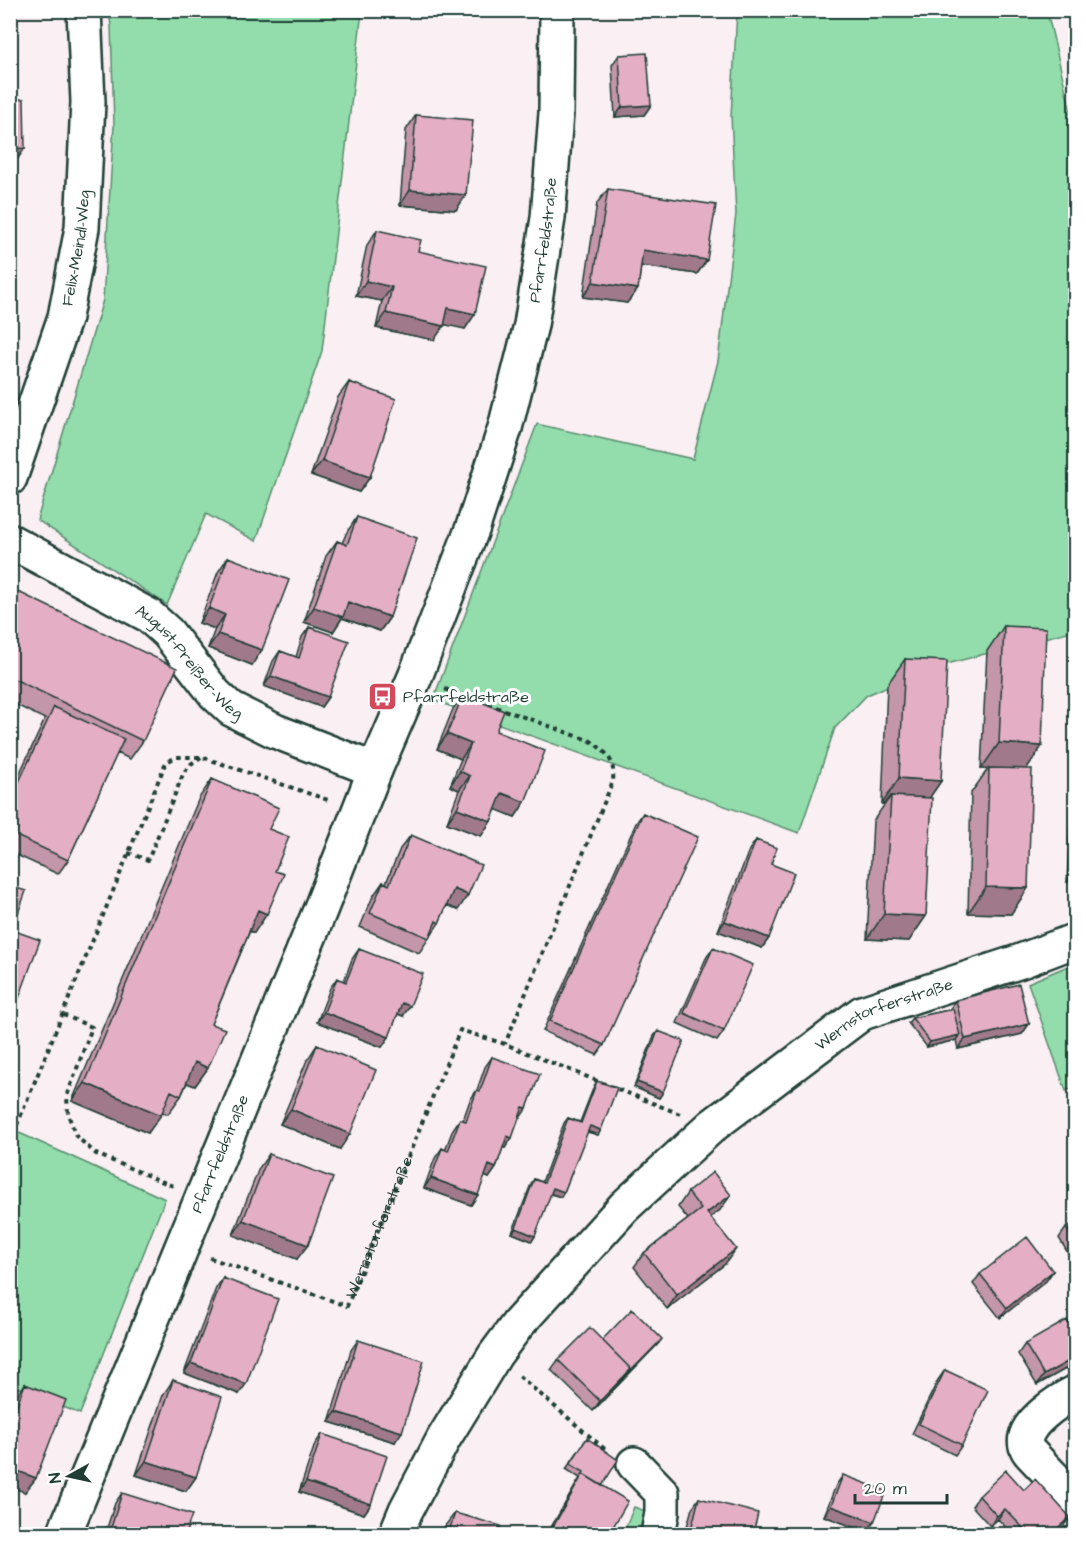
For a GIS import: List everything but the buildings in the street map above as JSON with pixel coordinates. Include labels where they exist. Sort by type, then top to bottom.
[{"type":"street","name":"Felix-Meindl-Weg","points":[[10,478],[65,317],[82,228],[88,102],[84,10]]},
{"type":"street","name":"Pfarrfeldstraße","points":[[64,1534],[415,676],[473,527],[505,428],[531,326],[548,218],[556,113],[558,10]]},
{"type":"street","name":"August-Preißer-Weg","points":[[10,541],[148,615],[168,633],[215,694],[231,709],[275,731],[375,770]]},
{"type":"street","name":"Wernstorferstraße","points":[[396,1534],[405,1510],[444,1438],[495,1355],[518,1323],[624,1207],[712,1126],[862,1013],[1021,961],[1076,940]]},
{"type":"street","points":[[1076,1392],[1046,1411],[1033,1423],[1026,1436],[1026,1446],[1031,1454],[1076,1501]]},
{"type":"street","points":[[634,1464],[663,1493],[658,1534]]},
{"type":"path","points":[[415,676],[591,741],[607,754],[614,770],[613,780],[505,1044]]},
{"type":"path","points":[[128,853],[148,860],[184,772],[202,757]]},
{"type":"path","points":[[10,1142],[166,762],[177,758],[202,757],[360,811]]},
{"type":"path","points":[[63,1015],[93,1027],[67,1096],[68,1114],[76,1136],[96,1154],[201,1198]]},
{"type":"path","name":"Wernstorferstraße","points":[[181,1247],[347,1306],[460,1030],[505,1044],[712,1126]]},
{"type":"path","points":[[495,1355],[617,1460],[634,1464]]},
{"type":"green space","points":[[109,11],[362,11],[322,351],[256,541],[206,514],[167,605],[37,520],[103,300],[114,125]]},
{"type":"green space","points":[[737,11],[1047,11],[1073,121],[1075,156],[1075,630],[932,668],[867,695],[835,728],[799,833],[433,700],[537,424],[693,459],[718,361],[736,214],[731,116]]},
{"type":"green space","points":[[1075,963],[1075,1087],[1066,1091],[1028,983]]},
{"type":"green space","points":[[15,1131],[165,1199],[80,1414],[11,1385],[10,1142]]},
{"type":"green space","points":[[634,1507],[651,1516],[648,1534],[623,1534]]},
{"type":"place","name":"Pfarrfeldstraße","points":[[382,697]]}]
